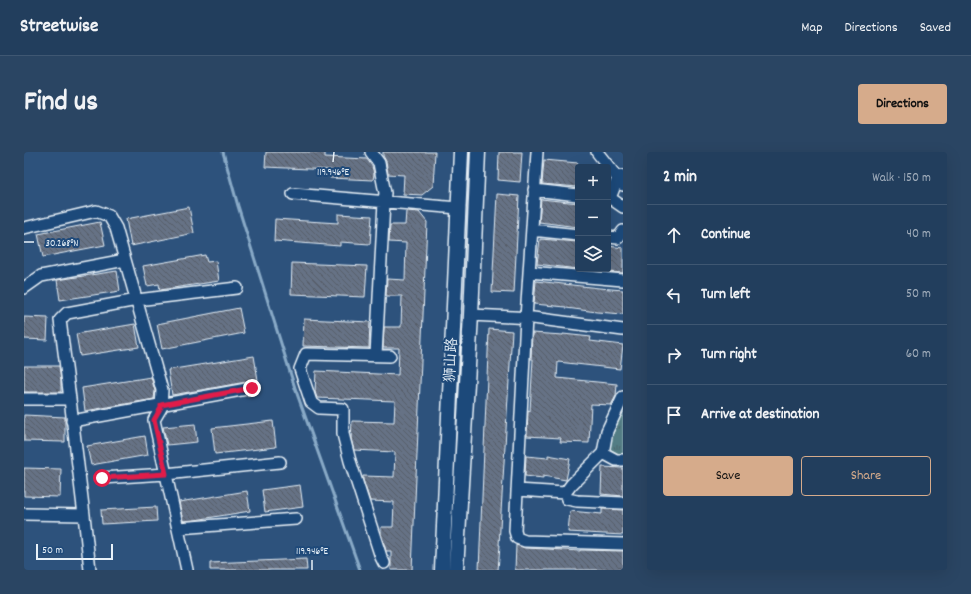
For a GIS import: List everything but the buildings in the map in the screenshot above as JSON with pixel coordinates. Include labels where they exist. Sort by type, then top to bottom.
[{"type":"main road","name":"狮山路","points":[[442,570],[461,152]]},
{"type":"main road","name":"狮山路","points":[[456,570],[471,315],[478,152]]},
{"type":"lane","points":[[371,152],[379,163],[385,193],[376,355]]},
{"type":"lane","points":[[537,152],[526,318],[515,531],[517,538],[525,541],[623,544]]},
{"type":"lane","points":[[597,152],[621,180],[611,195]]},
{"type":"lane","points":[[534,190],[575,195]]},
{"type":"lane","points":[[293,194],[458,208]]},
{"type":"lane","points":[[611,199],[623,207]]},
{"type":"lane","points":[[24,228],[96,212],[109,216],[116,228],[162,390],[161,408],[154,420],[187,570]]},
{"type":"lane","points":[[532,230],[575,234]]},
{"type":"lane","points":[[24,288],[41,276],[125,260]]},
{"type":"lane","points":[[529,272],[623,280]]},
{"type":"lane","points":[[90,570],[60,320],[67,314],[136,300],[236,288]]},
{"type":"lane","points":[[471,315],[526,318],[623,330]]},
{"type":"lane","points":[[384,563],[380,557],[350,462],[343,434],[343,410],[319,408],[311,402],[300,370],[306,354],[390,356]]},
{"type":"lane","points":[[72,421],[252,388]]},
{"type":"lane","points":[[565,493],[571,485],[603,454],[607,431],[623,397]]},
{"type":"lane","points":[[24,399],[70,399]]},
{"type":"lane","points":[[603,454],[616,460],[623,460]]},
{"type":"lane","points":[[102,478],[166,474],[280,462]]},
{"type":"lane","points":[[517,490],[565,493]]},
{"type":"lane","points":[[565,493],[567,499],[577,501],[623,503]]},
{"type":"lane","points":[[24,514],[84,515]]},
{"type":"lane","points":[[178,528],[296,519]]},
{"type":"green space","points":[[623,412],[623,454],[619,454],[610,449],[612,435]]},
{"type":"waterway","points":[[223,152],[238,206],[295,388],[360,570]]},
{"type":"route","points":[[102,478],[166,474],[154,420],[161,408],[161,405],[252,388]]}]
